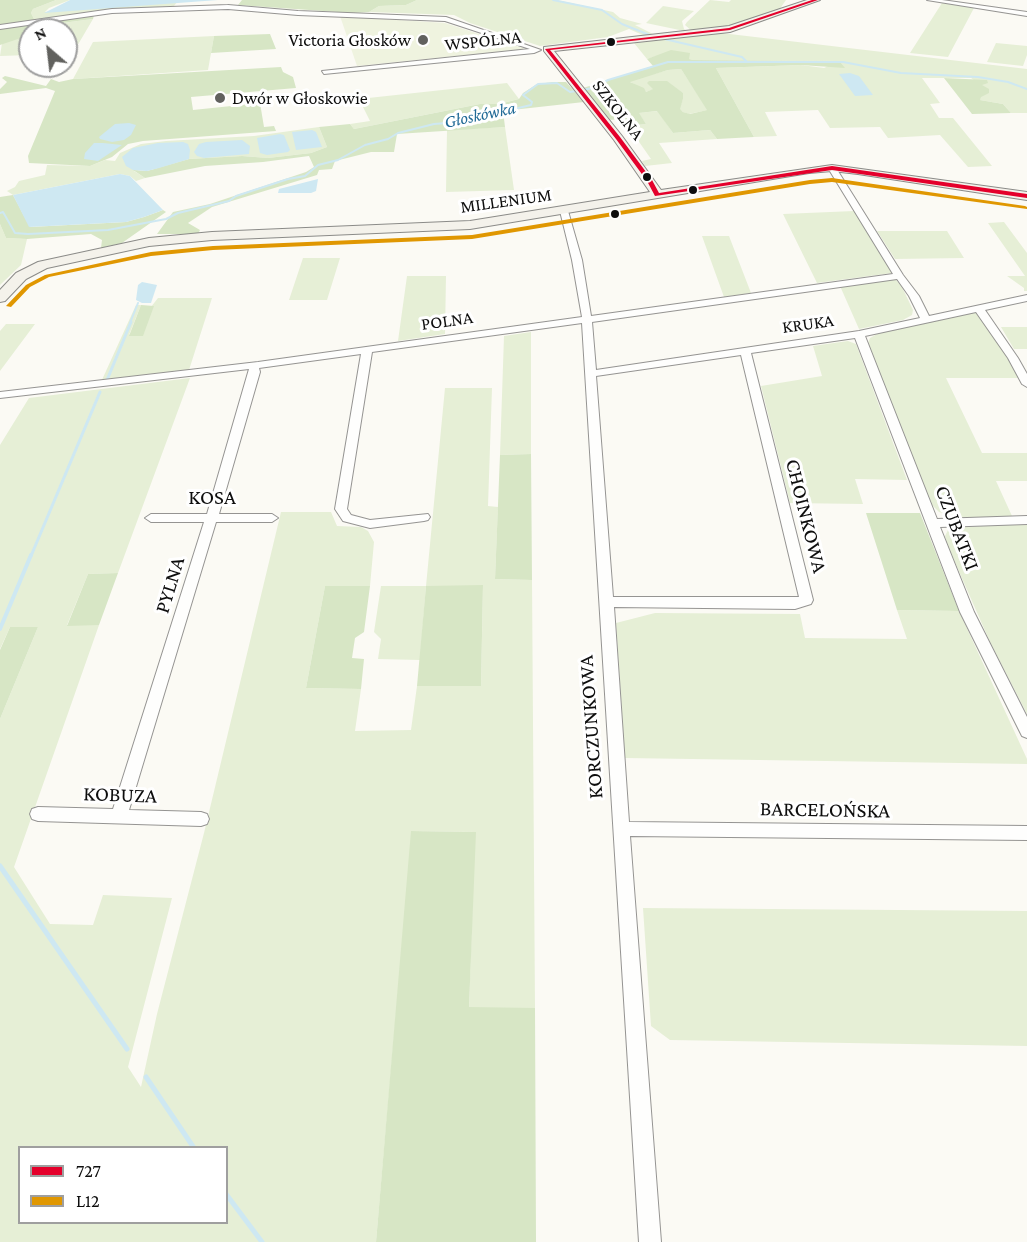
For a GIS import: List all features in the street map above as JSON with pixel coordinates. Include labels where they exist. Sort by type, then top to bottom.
[{"type":"street","points":[[1,27],[112,11],[228,7],[298,13],[446,19],[542,50],[736,28],[816,0]]},
{"type":"street","points":[[930,0],[1027,14]]},
{"type":"street","name":"WSPÓLNA","points":[[324,72],[542,50]]},
{"type":"street","name":"SZKOLNA","points":[[542,50],[582,93],[650,181],[657,195]]},
{"type":"street","points":[[832,168],[899,276],[914,296],[926,319]]},
{"type":"street","name":"MILLENIUM","points":[[0,298],[14,282],[38,267],[142,243],[212,236],[456,226],[564,211],[808,170],[832,168],[1027,196]]},
{"type":"street","name":"KORCZUNKOWA","points":[[564,211],[577,260],[591,374],[650,1242]]},
{"type":"street","name":"POLNA","points":[[0,395],[253,366],[899,276]]},
{"type":"street","name":"KRUKA","points":[[591,374],[859,334],[1027,298]]},
{"type":"street","points":[[978,307],[1013,358],[1027,384]]},
{"type":"street","name":"CZUBATKI","points":[[859,334],[967,612],[1027,732]]},
{"type":"street","points":[[367,349],[341,509],[347,518],[370,524],[424,517]]},
{"type":"street","name":"CHOINKOWA","points":[[605,602],[795,604],[806,600],[745,350]]},
{"type":"street","name":"PYLNA","points":[[119,816],[212,517],[255,372],[253,366]]},
{"type":"street","name":"KOSA","points":[[152,518],[272,518]]},
{"type":"street","points":[[933,523],[1027,520]]},
{"type":"street","name":"KOBUZA","points":[[38,814],[201,819]]},
{"type":"street","name":"BARCELOŃSKA","points":[[623,829],[1027,833]]},
{"type":"green space","points":[[0,0],[56,0],[33,9],[31,13],[34,18],[18,18],[18,23],[0,25]]},
{"type":"green space","points":[[56,0],[70,0],[49,8],[45,12],[177,2],[174,6],[108,10],[55,18],[34,18],[31,13],[33,9]]},
{"type":"green space","points":[[242,0],[417,0],[406,5],[379,6],[369,12],[352,13],[238,5]]},
{"type":"green space","points":[[417,0],[557,0],[613,12],[620,18],[642,24],[635,25],[657,36],[647,37],[629,29],[608,37],[540,46],[470,23],[454,15],[369,12],[379,6],[406,5]]},
{"type":"green space","points":[[710,0],[729,2],[731,0],[786,0],[779,10],[740,24],[693,32],[685,25]]},
{"type":"green space","points":[[942,3],[974,8],[948,57],[910,53]]},
{"type":"green space","points":[[663,6],[694,11],[682,21],[684,29],[689,32],[646,23]]},
{"type":"green space","points":[[94,15],[93,19],[78,21],[78,18],[72,18]]},
{"type":"green space","name":"Victoria Głosków","points":[[340,16],[445,23],[526,49],[357,66]]},
{"type":"green space","points":[[93,19],[78,44],[78,21]]},
{"type":"green space","points":[[18,26],[18,39],[0,45],[0,28]]},
{"type":"green space","points":[[721,33],[1027,69],[1027,113],[1011,113],[1003,104],[980,100],[981,85],[971,78],[922,78],[940,103],[930,104],[939,118],[953,118],[992,166],[968,167],[940,135],[888,138],[880,127],[830,128],[818,110],[765,112],[777,136],[754,137],[716,68],[801,65],[824,68],[839,61],[692,60],[657,56],[647,59],[634,43]]},
{"type":"green space","points":[[270,34],[276,49],[211,53],[214,36]]},
{"type":"green space","points":[[214,36],[208,70],[73,79],[78,78],[78,70],[93,42]]},
{"type":"green space","points":[[18,38],[18,55],[0,56],[2,43]]},
{"type":"green space","points":[[996,43],[1027,46],[1023,66],[987,62]]},
{"type":"green space","points":[[671,50],[690,53],[689,59],[692,60],[839,61],[845,68],[801,65],[716,68],[754,137],[717,139],[710,130],[673,133],[657,111],[639,113],[646,124],[628,126],[623,119],[608,120],[583,88],[653,66],[647,59]],"holes":[[[681,69],[707,110],[690,114],[683,112],[680,109],[683,93],[667,81],[649,81],[647,83],[653,89],[646,92],[644,88],[630,82],[668,70]]]},
{"type":"green space","points":[[281,67],[283,72],[293,77],[296,88],[191,97],[193,110],[260,103],[264,127],[274,126],[276,131],[143,141],[128,144],[112,157],[90,166],[29,163],[28,156],[55,91],[46,88],[0,94],[0,89],[7,82],[2,78],[5,76],[46,86],[51,79],[59,82],[73,79]]},
{"type":"green space","points":[[681,69],[708,110],[689,114],[683,112],[679,109],[683,93],[654,89],[646,92],[629,81],[668,70]]},
{"type":"green space","points":[[944,78],[987,80],[988,83],[982,85],[989,89],[989,93],[980,100],[1003,104],[1011,113],[972,114]]},
{"type":"green space","points":[[566,82],[584,102],[503,111],[505,127],[397,134],[394,152],[371,152],[335,161],[332,169],[319,170],[317,175],[212,207],[188,223],[200,230],[198,234],[157,234],[173,212],[210,204],[306,172],[314,167],[309,156],[205,166],[145,178],[133,170],[147,171],[189,159],[242,156],[268,158],[311,153],[327,147],[319,127],[350,124],[354,129],[480,104],[499,104],[519,99],[523,93],[537,84]]},
{"type":"green space","points":[[507,83],[519,99],[499,104],[480,104],[354,129],[350,124],[370,121],[359,99]]},
{"type":"green space","points":[[658,111],[673,133],[710,130],[717,139],[659,143],[672,163],[645,166],[642,161],[651,159],[628,126],[646,124],[638,113]]},
{"type":"green space","points":[[319,127],[327,147],[311,153],[268,158],[242,156],[189,159],[159,168],[134,171],[145,178],[136,181],[130,176],[120,174],[13,195],[7,191],[15,187],[19,181],[45,175],[47,165],[90,166],[105,160],[115,161],[120,153],[141,144],[254,136]]},
{"type":"green space","points":[[505,127],[514,190],[446,192],[447,130]]},
{"type":"green space","points":[[13,195],[30,227],[126,222],[163,210],[166,212],[122,243],[101,248],[102,240],[91,234],[27,239],[6,238],[0,224],[0,197]]},
{"type":"green space","points":[[854,211],[892,273],[817,283],[783,214]]},
{"type":"green space","points":[[1004,222],[1027,253],[1027,291],[1007,276],[1025,276],[988,223]]},
{"type":"green space","points":[[0,224],[6,238],[27,239],[21,265],[0,285]]},
{"type":"green space","points":[[877,231],[947,231],[964,258],[895,259]]},
{"type":"green space","points":[[702,236],[729,236],[751,293],[724,297]]},
{"type":"green space","points":[[303,258],[340,258],[327,300],[289,300]]},
{"type":"green space","points":[[407,276],[446,276],[445,334],[398,341]]},
{"type":"green space","points":[[895,279],[901,285],[913,310],[912,315],[903,320],[859,329],[840,286]]},
{"type":"green space","points":[[158,298],[212,298],[189,370],[101,382],[136,305],[141,305],[129,335]]},
{"type":"green space","points":[[141,305],[154,306],[143,336],[129,336]]},
{"type":"green space","points":[[978,311],[1020,378],[946,378],[982,453],[1027,453],[1027,481],[996,481],[1012,516],[969,520],[939,512],[931,504],[868,343],[870,338],[877,334],[936,318]]},
{"type":"green space","points":[[6,324],[35,324],[0,371],[0,331]]},
{"type":"green space","points":[[1001,327],[1027,327],[1027,349],[1014,349]]},
{"type":"green space","points":[[531,332],[531,454],[500,455],[504,336]]},
{"type":"green space","points":[[848,341],[856,344],[907,480],[855,479],[863,504],[790,503],[761,386],[822,376],[813,346]]},
{"type":"green space","points":[[190,378],[118,573],[88,574],[67,625],[99,625],[14,867],[50,924],[93,925],[103,895],[172,898],[128,1067],[141,1087],[281,512],[331,512],[337,526],[361,527],[368,531],[374,542],[370,586],[325,586],[306,688],[361,689],[355,731],[411,730],[417,686],[481,686],[483,586],[426,586],[445,388],[492,388],[488,506],[498,507],[495,579],[532,580],[535,1008],[469,1008],[475,832],[412,831],[376,1242],[0,1242],[0,719],[38,627],[10,627],[0,649],[0,445],[29,398]]},
{"type":"green space","points":[[531,454],[532,580],[495,579],[500,455]]},
{"type":"green space","points":[[866,513],[920,513],[959,611],[897,610]]},
{"type":"green space","points":[[1027,524],[1027,714],[990,642],[945,536],[948,530],[960,527]]},
{"type":"green space","points":[[118,573],[99,625],[67,626],[88,574]]},
{"type":"green space","points":[[483,585],[481,686],[417,686],[426,586]]},
{"type":"green space","points":[[325,586],[370,586],[364,632],[355,638],[352,658],[364,659],[361,689],[306,688]]},
{"type":"green space","points":[[381,586],[426,586],[420,660],[378,659],[381,639],[374,632]]},
{"type":"green space","points":[[897,610],[959,611],[1027,759],[1027,764],[625,758],[616,623],[655,613],[800,614],[805,638],[907,639]]},
{"type":"green space","points":[[10,627],[38,627],[0,719],[0,650]]},
{"type":"green space","points":[[411,831],[476,832],[469,1007],[535,1008],[536,1242],[376,1242]]},
{"type":"green space","points":[[643,908],[1027,911],[1027,1046],[670,1040],[651,1026]]},
{"type":"water","points":[[70,0],[218,0],[44,13]]},
{"type":"water","points":[[850,73],[859,76],[873,95],[855,96],[839,74]]},
{"type":"water","points":[[115,124],[136,125],[131,135],[124,140],[112,142],[100,139],[99,137]]},
{"type":"water","points":[[312,130],[316,132],[322,147],[296,150],[292,132]]},
{"type":"water","points":[[284,135],[290,150],[288,152],[267,155],[260,153],[257,138]]},
{"type":"water","points":[[242,140],[250,146],[249,154],[204,158],[197,156],[194,152],[199,144],[206,142]]},
{"type":"water","points":[[183,142],[188,144],[189,159],[147,171],[133,170],[126,166],[122,157],[133,148],[158,143]]},
{"type":"water","points":[[94,143],[122,145],[98,161],[84,159],[85,153]]},
{"type":"water","points":[[120,174],[130,176],[163,210],[126,222],[29,227],[13,195]]},
{"type":"water","points":[[318,179],[316,191],[311,193],[278,193],[279,189]]},
{"type":"water","points":[[142,282],[157,285],[151,303],[136,300],[138,285]]},
{"type":"waterway","points":[[553,0],[602,10],[622,24],[652,36]]},
{"type":"waterway","points":[[660,38],[742,57],[747,62]]},
{"type":"waterway","name":"Głoskówka","points":[[0,213],[3,212],[15,233],[28,234],[108,230],[166,219],[178,213],[229,201],[236,196],[288,179],[305,176],[318,165],[338,160],[365,145],[388,139],[398,133],[434,124],[459,122],[531,105],[532,102],[523,95],[538,84],[557,83],[570,92],[593,88],[608,80],[668,62],[747,62]]},
{"type":"waterway","name":"Głoskówka","points":[[747,62],[843,62],[901,73],[978,77],[1008,82],[1027,89]]},
{"type":"waterway","points":[[130,323],[138,303]]},
{"type":"waterway","points":[[107,380],[131,322]]},
{"type":"waterway","points":[[31,556],[100,392]]},
{"type":"waterway","points":[[0,629],[31,555]]},
{"type":"waterway","points":[[0,866],[127,1049]]},
{"type":"waterway","points":[[146,1077],[193,1146]]},
{"type":"waterway","points":[[228,1197],[262,1242]]},
{"type":"transit line","name":"727","points":[[547,49],[730,29],[816,0]]},
{"type":"transit line","name":"727","points":[[547,49],[618,138],[650,181],[657,195]]},
{"type":"transit line","name":"727","points":[[657,195],[832,168],[1027,196]]},
{"type":"transit line","name":"L12","points":[[9,306],[28,286],[47,276],[151,254],[213,248],[472,237],[810,182],[832,180],[1025,208]]},
{"type":"place","name":"Victoria Głosków","points":[[423,40]]},
{"type":"place","name":"Dwór w Głoskowie","points":[[220,98]]}]
